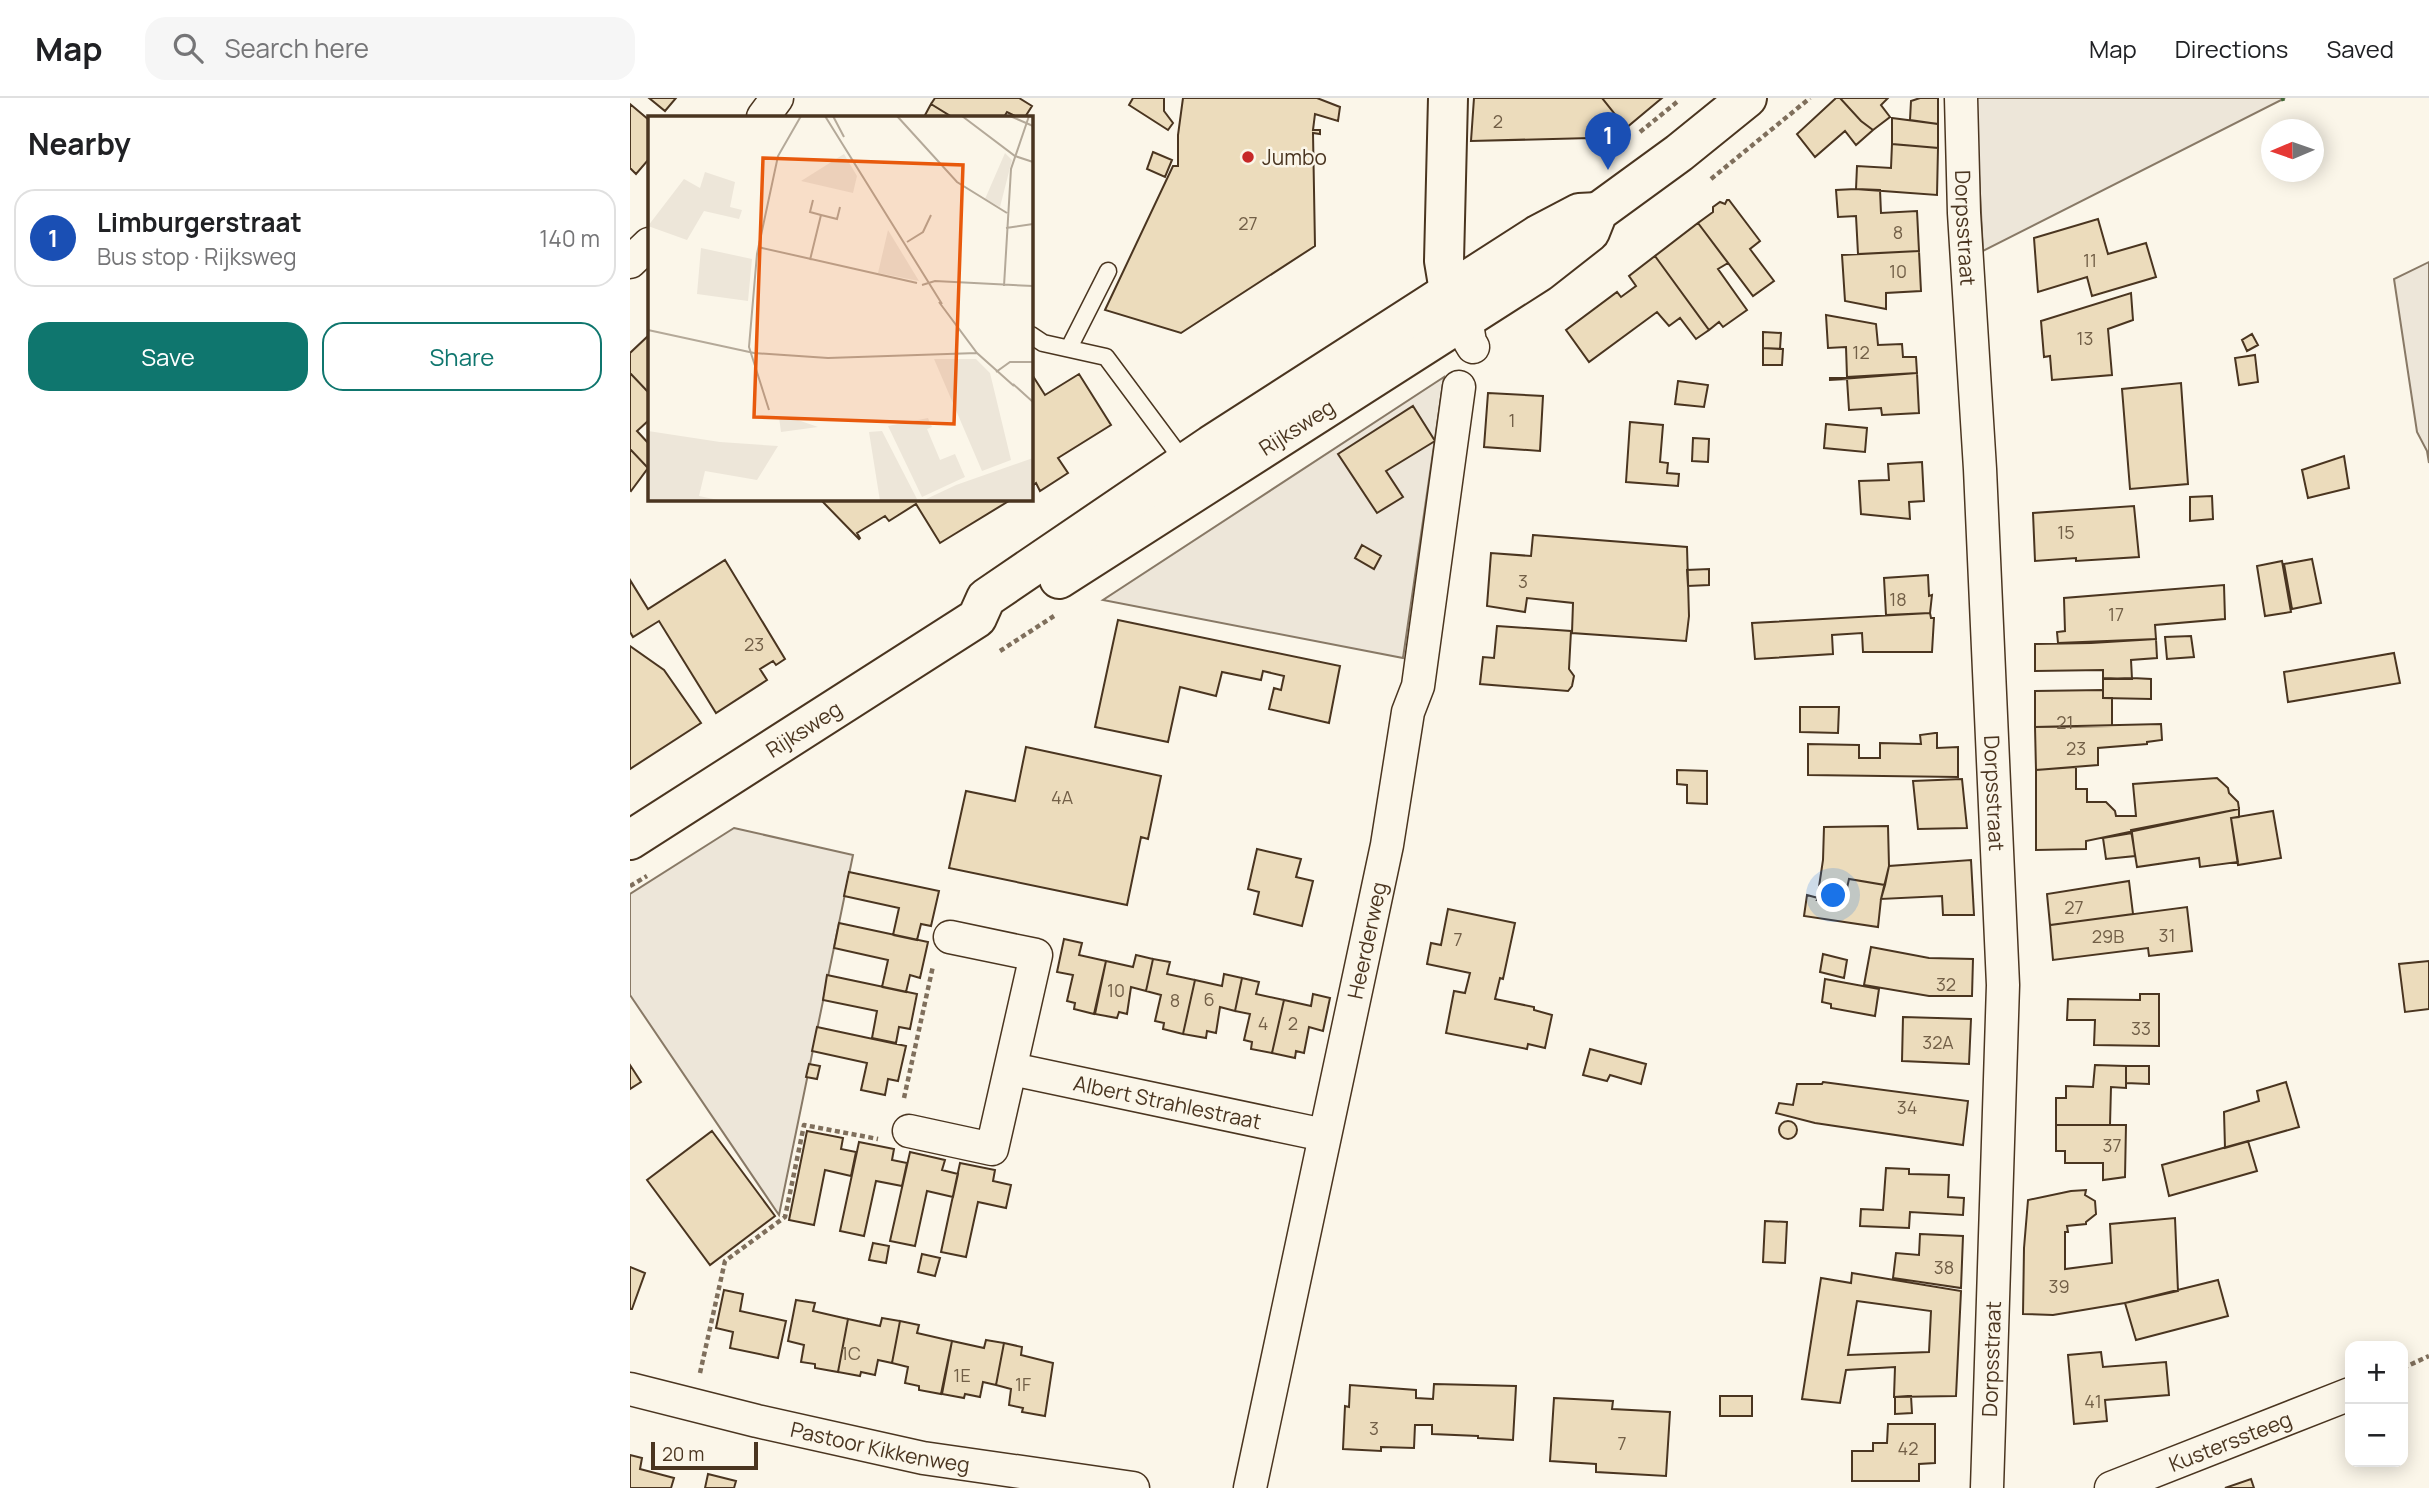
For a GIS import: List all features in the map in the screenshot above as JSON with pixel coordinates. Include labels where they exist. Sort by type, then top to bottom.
[{"type":"main road","points":[[1448,98],[1444,261],[1466,328]]},
{"type":"main road","name":"Rijksweg","points":[[630,840],[977,618],[998,618],[1466,328],[1539,234],[1579,213],[1598,212],[1679,153],[1747,98]]},
{"type":"main road","name":"Rijksweg","points":[[977,618],[986,598],[1182,464],[1466,328]]},
{"type":"street","points":[[764,116],[777,98]]},
{"type":"street","name":"Dorpsstraat","points":[[1961,98],[1964,213],[1980,469],[2003,985],[1987,1488]]},
{"type":"street","points":[[630,262],[648,245]]},
{"type":"street","name":"Heerderweg","points":[[1250,1488],[1387,845],[1408,712],[1418,686],[1459,387]]},
{"type":"street","points":[[898,1125],[992,1149],[1036,955],[942,950]]},
{"type":"street","name":"Albert Strahlestraat","points":[[1012,1069],[1324,1135]]},
{"type":"street","name":"Pastoor Kikkenweg","points":[[630,1390],[923,1458],[1133,1488]]},
{"type":"street","name":"Kusterssteeg","points":[[2111,1488],[2345,1396]]},
{"type":"lane","points":[[1069,348],[1108,271]]},
{"type":"lane","points":[[1032,336],[1043,343],[1106,357],[1173,447],[1182,464]]},
{"type":"path","points":[[990,657],[1059,612]]},
{"type":"path","points":[[630,886],[649,874]]},
{"type":"path","points":[[693,1404],[725,1261],[785,1217],[804,1125],[898,1125],[942,950]]},
{"type":"path","points":[[2408,1366],[2429,1356]]},
{"type":"shaded area","points":[[1975,98],[2285,98],[1983,251]]},
{"type":"shaded area","points":[[2429,262],[2429,463],[2427,451],[2417,432],[2394,279]]},
{"type":"shaded area","points":[[1444,377],[1403,658],[1103,600]]},
{"type":"shaded area","points":[[734,828],[853,855],[779,1215],[630,995],[630,894]]},
{"type":"building","points":[[649,98],[676,98],[665,111]]},
{"type":"building","points":[[935,98],[1019,98],[1032,106],[1026,116],[1015,116],[1007,112],[1005,116],[950,116],[931,104]]},
{"type":"building","points":[[1133,98],[1164,98],[1164,111],[1173,123],[1168,130],[1129,105]]},
{"type":"building","points":[[1183,98],[1317,98],[1340,107],[1338,121],[1315,114],[1313,130],[1320,130],[1320,134],[1313,133],[1315,246],[1181,333],[1105,310],[1173,166],[1178,166],[1178,135]]},
{"type":"building","points":[[1474,98],[1602,98],[1626,128],[1599,150],[1591,138],[1471,141]]},
{"type":"building","points":[[1602,98],[1662,98],[1626,128]]},
{"type":"building","points":[[1836,98],[1840,98],[1873,130],[1856,145],[1845,131],[1815,157],[1797,134]]},
{"type":"building","points":[[1840,98],[1888,98],[1881,105],[1890,117],[1873,130]]},
{"type":"building","points":[[1938,98],[1938,124],[1910,120],[1911,101]]},
{"type":"building","points":[[630,104],[648,119],[648,160],[636,174],[630,168]]},
{"type":"building","points":[[931,104],[950,116],[925,116]]},
{"type":"building","points":[[1892,118],[1938,124],[1938,148],[1892,144]]},
{"type":"building","points":[[1892,144],[1938,148],[1937,195],[1856,189],[1857,166],[1891,168]]},
{"type":"building","points":[[1153,152],[1172,160],[1165,177],[1147,169]]},
{"type":"building","points":[[1836,190],[1880,190],[1881,213],[1917,211],[1919,251],[1858,254],[1856,216],[1838,217]]},
{"type":"building","points":[[1727,200],[1760,241],[1750,249],[1774,281],[1753,296],[1698,223],[1713,212],[1713,207],[1720,202],[1725,204]]},
{"type":"building","points":[[2098,219],[2108,254],[2146,243],[2156,277],[2092,296],[2087,277],[2038,292],[2034,238]]},
{"type":"building","points":[[1698,223],[1728,263],[1718,269],[1747,310],[1723,327],[1719,322],[1709,330],[1655,256]]},
{"type":"building","points":[[1919,251],[1921,291],[1886,293],[1886,309],[1845,301],[1842,255]]},
{"type":"building","points":[[1655,256],[1709,330],[1696,339],[1680,318],[1669,326],[1657,312],[1589,362],[1566,330],[1617,292],[1621,297],[1636,286],[1629,276]]},
{"type":"building","points":[[2131,293],[2133,320],[2108,329],[2112,375],[2052,380],[2050,356],[2044,357],[2041,321]]},
{"type":"building","points":[[1826,315],[1876,324],[1878,345],[1902,344],[1903,357],[1916,357],[1917,373],[1847,377],[1846,347],[1828,348]]},
{"type":"building","points":[[1763,332],[1781,333],[1780,349],[1763,348]]},
{"type":"building","points":[[2252,334],[2258,345],[2247,351],[2242,340]]},
{"type":"building","points":[[648,336],[648,392],[630,373],[630,353]]},
{"type":"building","points":[[1763,348],[1783,349],[1782,365],[1763,365]]},
{"type":"building","points":[[2255,355],[2258,382],[2239,385],[2235,358]]},
{"type":"building","points":[[630,373],[648,392],[648,421],[637,431],[648,443],[648,468],[630,449]]},
{"type":"building","points":[[1917,373],[1919,413],[1882,415],[1881,408],[1849,410],[1847,379],[1829,380]]},
{"type":"building","points":[[1079,374],[1111,425],[1058,458],[1068,473],[1040,491],[1036,483],[1032,486],[1032,375],[1045,395]]},
{"type":"building","points":[[1678,381],[1708,385],[1704,407],[1675,404]]},
{"type":"building","points":[[2181,383],[2188,484],[2130,489],[2122,389]]},
{"type":"building","points":[[1488,393],[1543,396],[1540,451],[1484,447]]},
{"type":"building","points":[[1413,406],[1435,441],[1386,471],[1403,497],[1377,513],[1338,454]]},
{"type":"building","points":[[1630,422],[1663,425],[1660,462],[1668,463],[1667,473],[1679,474],[1678,486],[1626,482]]},
{"type":"building","points":[[1826,424],[1867,428],[1865,452],[1824,448]]},
{"type":"building","points":[[1693,438],[1709,439],[1708,462],[1692,461]]},
{"type":"building","points":[[630,449],[648,468],[631,491],[630,490]]},
{"type":"building","points":[[2344,456],[2349,488],[2308,498],[2302,470]]},
{"type":"building","points":[[1922,462],[1924,501],[1909,502],[1910,519],[1861,514],[1859,481],[1889,480],[1888,464]]},
{"type":"building","points":[[2212,496],[2213,519],[2190,521],[2190,497]]},
{"type":"building","points":[[821,500],[1010,500],[940,543],[916,504],[889,521],[885,516],[857,533],[859,539]]},
{"type":"building","points":[[2134,506],[2139,557],[2035,561],[2033,513]]},
{"type":"building","points":[[1533,535],[1687,547],[1689,616],[1686,641],[1572,633],[1573,603],[1527,598],[1525,612],[1487,606],[1491,553],[1531,556]]},
{"type":"building","points":[[1362,545],[1381,556],[1374,569],[1355,558]]},
{"type":"building","points":[[2312,559],[2321,603],[2292,609],[2284,564]]},
{"type":"building","points":[[725,560],[785,659],[776,665],[773,661],[760,669],[767,680],[716,713],[659,621],[633,637],[630,632],[630,580],[648,609]]},
{"type":"building","points":[[2282,561],[2291,612],[2265,616],[2257,566]]},
{"type":"building","points":[[1709,569],[1709,585],[1688,586],[1687,570]]},
{"type":"building","points":[[1928,575],[1929,596],[1932,595],[1930,613],[1886,615],[1884,578]]},
{"type":"building","points":[[2224,585],[2225,619],[2155,625],[2156,639],[2058,643],[2057,632],[2065,631],[2064,598]]},
{"type":"building","points":[[1930,613],[1931,618],[1934,618],[1932,652],[1863,652],[1862,633],[1832,635],[1833,654],[1755,659],[1752,623]]},
{"type":"building","points":[[1118,620],[1340,666],[1329,723],[1269,709],[1274,688],[1281,690],[1284,676],[1263,671],[1261,680],[1222,672],[1216,696],[1180,687],[1168,742],[1095,727]]},
{"type":"building","points":[[1497,626],[1571,631],[1569,669],[1574,676],[1568,691],[1480,684],[1483,657],[1494,658]]},
{"type":"building","points":[[2191,636],[2194,657],[2167,659],[2165,637]]},
{"type":"building","points":[[2156,639],[2157,658],[2131,660],[2132,679],[2103,678],[2103,670],[2035,671],[2035,644]]},
{"type":"building","points":[[630,646],[664,670],[701,723],[630,769]]},
{"type":"building","points":[[2394,653],[2400,683],[2288,702],[2284,672]]},
{"type":"building","points":[[2103,679],[2151,679],[2151,699],[2103,698]]},
{"type":"building","points":[[2103,690],[2103,698],[2112,698],[2112,726],[2035,727],[2035,691]]},
{"type":"building","points":[[1800,707],[1839,707],[1838,733],[1800,732]]},
{"type":"building","points":[[2161,724],[2162,740],[2147,744],[2098,748],[2098,765],[2036,770],[2035,727]]},
{"type":"building","points":[[1937,733],[1937,748],[1958,747],[1958,777],[1808,775],[1808,744],[1859,745],[1859,758],[1880,758],[1880,743],[1921,744],[1920,735]]},
{"type":"building","points":[[1026,747],[1161,776],[1148,839],[1141,837],[1127,905],[949,868],[966,791],[1015,801]]},
{"type":"building","points":[[2076,767],[2076,789],[2087,789],[2087,802],[2106,802],[2116,816],[2136,816],[2133,784],[2217,778],[2238,802],[2239,809],[2086,841],[2086,849],[2036,850],[2036,770]]},
{"type":"building","points":[[1677,770],[1707,771],[1707,804],[1687,803],[1687,785],[1677,784]]},
{"type":"building","points":[[1962,779],[1967,828],[1918,829],[1913,781]]},
{"type":"building","points":[[2239,809],[2239,817],[2231,818],[2238,862],[2200,867],[2199,858],[2137,867],[2131,830]]},
{"type":"building","points":[[2273,811],[2281,858],[2238,865],[2231,818]]},
{"type":"building","points":[[1888,826],[1889,866],[1885,885],[1849,879],[1845,897],[1824,893],[1823,900],[1817,900],[1823,860],[1824,827]]},
{"type":"building","points":[[2132,833],[2135,856],[2106,859],[2103,838]]},
{"type":"building","points":[[1257,849],[1301,859],[1296,877],[1313,881],[1302,926],[1254,914],[1259,892],[1248,889]]},
{"type":"building","points":[[1971,860],[1974,915],[1943,915],[1942,896],[1881,899],[1889,866]]},
{"type":"building","points":[[849,872],[939,891],[931,926],[921,924],[917,940],[893,935],[899,908],[844,896]]},
{"type":"building","points":[[1849,879],[1885,885],[1878,927],[1804,916],[1807,895],[1818,898],[1817,900],[1823,900],[1824,893],[1845,897]]},
{"type":"building","points":[[2129,881],[2133,914],[2050,925],[2047,894]]},
{"type":"building","points":[[2187,907],[2192,951],[2149,956],[2148,948],[2053,960],[2050,925]]},
{"type":"building","points":[[1448,909],[1515,923],[1503,979],[1500,978],[1495,999],[1534,1007],[1534,1010],[1552,1015],[1545,1048],[1528,1044],[1527,1049],[1446,1033],[1454,991],[1465,993],[1470,973],[1427,964],[1431,943],[1441,945]]},
{"type":"building","points":[[839,923],[928,942],[920,978],[910,975],[906,992],[882,987],[888,960],[834,948]]},
{"type":"building","points":[[1064,939],[1082,943],[1079,955],[1106,961],[1094,1014],[1074,1009],[1075,1003],[1067,1001],[1073,975],[1057,972]]},
{"type":"building","points":[[1871,947],[1929,958],[1973,959],[1972,996],[1929,996],[1864,985]]},
{"type":"building","points":[[1823,954],[1847,960],[1844,978],[1820,972]]},
{"type":"building","points":[[1136,955],[1153,959],[1146,991],[1131,987],[1127,1014],[1119,1012],[1117,1018],[1095,1014],[1106,961],[1133,967]]},
{"type":"building","points":[[1153,959],[1170,962],[1167,974],[1195,980],[1183,1034],[1163,1029],[1164,1023],[1155,1021],[1161,995],[1146,991]]},
{"type":"building","points":[[2429,961],[2429,1009],[2405,1012],[2399,964]]},
{"type":"building","points":[[1224,974],[1242,978],[1235,1011],[1220,1007],[1216,1033],[1207,1031],[1206,1038],[1183,1034],[1195,980],[1222,986]]},
{"type":"building","points":[[827,975],[917,994],[910,1029],[899,1027],[896,1043],[872,1038],[877,1011],[823,1000]]},
{"type":"building","points":[[1242,978],[1259,982],[1256,994],[1284,1000],[1272,1053],[1251,1049],[1252,1042],[1244,1040],[1250,1014],[1235,1011]]},
{"type":"building","points":[[1825,979],[1879,989],[1875,1016],[1831,1008],[1831,1004],[1822,1002]]},
{"type":"building","points":[[1313,994],[1330,998],[1323,1031],[1309,1027],[1304,1053],[1296,1051],[1295,1058],[1272,1053],[1284,1000],[1311,1006]]},
{"type":"building","points":[[2140,994],[2159,994],[2159,1046],[2094,1045],[2095,1020],[2067,1020],[2068,999],[2140,1000]]},
{"type":"building","points":[[1903,1017],[1971,1019],[1969,1064],[1902,1061]]},
{"type":"building","points":[[817,1027],[906,1046],[898,1081],[888,1079],[885,1095],[861,1090],[867,1063],[812,1051]]},
{"type":"building","points":[[1590,1049],[1646,1064],[1641,1084],[1610,1075],[1607,1081],[1583,1075]]},
{"type":"building","points":[[809,1064],[820,1066],[817,1079],[806,1077]]},
{"type":"building","points":[[630,1065],[641,1082],[630,1089]]},
{"type":"building","points":[[2095,1065],[2126,1066],[2126,1088],[2111,1087],[2110,1125],[2056,1125],[2056,1098],[2066,1098],[2066,1086],[2093,1087]]},
{"type":"building","points":[[2126,1066],[2149,1066],[2149,1084],[2126,1083]]},
{"type":"building","points":[[1823,1082],[1968,1101],[1963,1145],[1815,1123],[1776,1113],[1779,1103],[1793,1105],[1797,1084]]},
{"type":"building","points":[[2286,1082],[2299,1127],[2225,1148],[2224,1112],[2259,1101],[2257,1091]]},
{"type":"building","points":[[1784,1121],[1792,1121],[1797,1130],[1795,1137],[1784,1139],[1779,1134],[1779,1126]]},
{"type":"building","points":[[2056,1125],[2126,1125],[2125,1177],[2103,1180],[2103,1163],[2065,1163],[2065,1151],[2056,1151]]},
{"type":"building","points":[[712,1131],[775,1216],[710,1265],[647,1180]]},
{"type":"building","points":[[807,1131],[843,1138],[841,1149],[856,1152],[851,1176],[825,1170],[814,1225],[789,1220]]},
{"type":"building","points":[[2248,1141],[2257,1171],[2169,1196],[2162,1165]]},
{"type":"building","points":[[859,1142],[894,1149],[892,1160],[907,1163],[902,1186],[876,1181],[864,1236],[840,1231]]},
{"type":"building","points":[[910,1152],[945,1160],[942,1170],[958,1174],[953,1197],[927,1191],[915,1246],[890,1241]]},
{"type":"building","points":[[960,1163],[995,1170],[993,1181],[1011,1185],[1006,1208],[978,1202],[966,1257],[941,1252]]},
{"type":"building","points":[[1886,1168],[1909,1169],[1909,1174],[1949,1175],[1948,1197],[1964,1198],[1963,1215],[1910,1212],[1909,1228],[1860,1226],[1861,1209],[1883,1210]]},
{"type":"building","points":[[2086,1190],[2085,1195],[2095,1201],[2096,1214],[2086,1224],[2067,1226],[2065,1269],[2112,1263],[2110,1224],[2175,1218],[2178,1291],[2053,1315],[2023,1314],[2028,1200]]},
{"type":"building","points":[[1765,1221],[1787,1222],[1785,1263],[1763,1262]]},
{"type":"building","points":[[1920,1234],[1963,1236],[1961,1288],[1893,1278],[1896,1253],[1919,1255]]},
{"type":"building","points":[[873,1243],[889,1246],[886,1263],[869,1260]]},
{"type":"building","points":[[922,1254],[940,1258],[935,1276],[918,1272]]},
{"type":"building","points":[[630,1267],[645,1273],[632,1309],[630,1309]]},
{"type":"building","points":[[1852,1273],[1961,1291],[1956,1396],[1894,1397],[1895,1367],[1846,1370],[1840,1403],[1802,1399],[1821,1278],[1851,1283]],"holes":[[[1857,1301],[1931,1311],[1929,1352],[1848,1355]]]},
{"type":"building","points":[[2218,1280],[2228,1316],[2136,1340],[2125,1303]]},
{"type":"building","points":[[724,1290],[743,1294],[740,1311],[786,1321],[778,1358],[730,1348],[733,1332],[716,1328]]},
{"type":"building","points":[[796,1300],[815,1303],[813,1311],[848,1319],[838,1372],[815,1368],[815,1364],[801,1362],[804,1345],[788,1341]]},
{"type":"building","points":[[882,1318],[900,1321],[892,1363],[878,1360],[875,1375],[861,1372],[860,1376],[838,1372],[848,1319],[880,1326]]},
{"type":"building","points":[[900,1321],[919,1325],[917,1333],[952,1341],[941,1394],[919,1390],[919,1386],[905,1383],[908,1367],[892,1363]]},
{"type":"building","points":[[986,1340],[1004,1343],[996,1385],[983,1382],[980,1397],[965,1394],[964,1398],[942,1394],[952,1341],[984,1348]]},
{"type":"building","points":[[1004,1343],[1022,1347],[1021,1355],[1053,1363],[1045,1416],[1022,1412],[1023,1408],[1009,1405],[1011,1389],[996,1385]]},
{"type":"building","points":[[2101,1352],[2103,1367],[2166,1362],[2169,1395],[2105,1400],[2107,1421],[2074,1424],[2068,1355]]},
{"type":"building","points":[[1434,1384],[1516,1386],[1513,1440],[1432,1434],[1432,1425],[1415,1425],[1414,1448],[1381,1447],[1381,1451],[1343,1449],[1345,1406],[1349,1407],[1350,1385],[1416,1390],[1416,1398],[1433,1399]]},
{"type":"building","points":[[1720,1396],[1752,1396],[1752,1416],[1720,1416]]},
{"type":"building","points":[[1911,1396],[1912,1413],[1895,1414],[1895,1397]]},
{"type":"building","points":[[1554,1398],[1613,1401],[1612,1409],[1670,1412],[1666,1476],[1596,1472],[1596,1464],[1550,1461]]},
{"type":"building","points":[[1888,1424],[1935,1424],[1935,1463],[1919,1464],[1919,1481],[1852,1481],[1852,1451],[1873,1451],[1873,1443],[1887,1443]]},
{"type":"building","points":[[630,1455],[642,1458],[640,1469],[674,1478],[671,1488],[630,1488]]},
{"type":"building","points":[[708,1474],[736,1481],[734,1488],[705,1488]]},
{"type":"building","points":[[2251,1479],[2254,1488],[2225,1488]]},
{"type":"hedge","points":[[2281,99],[2285,98]]},
{"type":"place","name":"Jumbo","points":[[1248,157]]},
{"type":"place","name":"Limburgerstraat","points":[[1608,170]]}]
